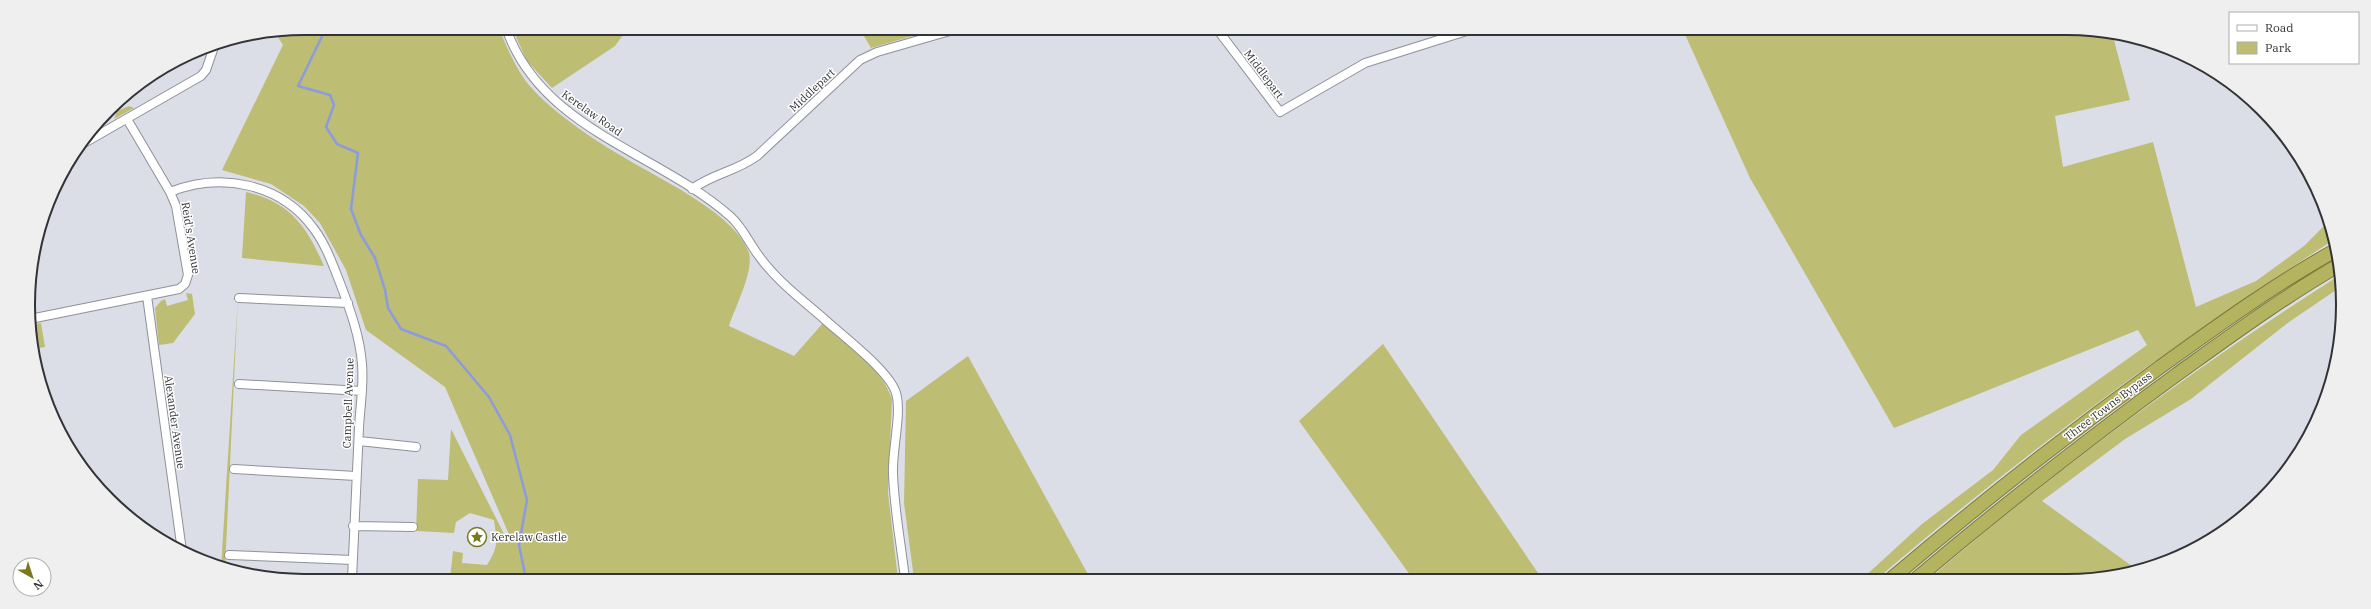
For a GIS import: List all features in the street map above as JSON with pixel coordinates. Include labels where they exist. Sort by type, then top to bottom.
[{"type":"highway","name":"Three Towns Bypass","points":[[1897,574],[1950,529],[2112,402],[2242,309],[2331,253]]},
{"type":"highway","name":"Three Towns Bypass","points":[[1922,574],[2053,467],[2125,412],[2252,321],[2334,268]]},
{"type":"street","name":"Kerelaw Road","points":[[509,35],[516,54],[528,73],[560,106],[606,139],[692,189],[738,224],[759,257],[781,281],[883,372],[896,392],[897,406],[893,473],[904,574]]},
{"type":"street","name":"Middlepart","points":[[692,189],[707,178],[744,166],[868,56],[937,35]]},
{"type":"street","name":"Middlepart","points":[[1222,35],[1280,112],[1365,63],[1454,35]]},
{"type":"street","points":[[92,139],[201,76],[206,70],[212,51]]},
{"type":"street","name":"Reid's Avenue","points":[[36,318],[179,289],[183,287],[188,277],[176,206],[170,192],[127,119]]},
{"type":"street","name":"Campbell Avenue","points":[[170,192],[189,185],[234,183],[278,196],[293,206],[315,230],[348,303],[362,356],[362,391],[353,526],[352,574]]},
{"type":"street","name":"Alexander Avenue","points":[[147,296],[181,544]]},
{"type":"street","points":[[239,298],[348,303]]},
{"type":"street","points":[[239,384],[362,391]]},
{"type":"street","points":[[359,442],[416,447]]},
{"type":"street","points":[[234,469],[356,476]]},
{"type":"street","points":[[353,526],[413,527]]},
{"type":"street","points":[[229,555],[352,560]]},
{"type":"green space","points":[[304,35],[502,35],[510,55],[525,80],[533,90],[556,111],[609,148],[693,197],[712,210],[741,238],[749,253],[749,269],[743,290],[729,326],[794,356],[823,323],[863,357],[880,376],[887,387],[892,399],[888,493],[897,574],[451,574],[453,551],[463,553],[462,563],[487,565],[494,553],[496,543],[494,520],[470,513],[456,522],[454,533],[416,531],[418,479],[448,480],[451,429],[504,534],[511,539],[445,387],[366,330],[346,270],[320,223],[304,206],[271,184],[222,170],[283,45],[278,37]]},
{"type":"green space","points":[[515,35],[623,35],[615,46],[552,88],[527,61]]},
{"type":"green space","points":[[863,35],[915,35],[871,48]]},
{"type":"green space","points":[[1685,35],[2066,35],[2102,37],[2114,39],[2130,100],[2055,116],[2063,167],[2153,142],[2196,307],[2256,281],[2304,246],[2324,226],[2329,243],[2216,318],[2100,401],[1987,488],[1883,574],[1867,574],[1922,524],[1993,470],[2021,435],[2147,345],[2138,330],[1894,428],[1750,178]]},
{"type":"green space","points":[[129,106],[134,108],[114,119],[117,111]]},
{"type":"green space","points":[[246,192],[261,196],[274,202],[295,218],[311,239],[324,266],[242,258]]},
{"type":"green space","points":[[2335,279],[2335,291],[2289,322],[2191,399],[2125,439],[2042,501],[2132,566],[2102,572],[2066,574],[1935,574],[2028,497],[2078,458],[2181,382]]},
{"type":"green space","points":[[186,293],[192,294],[195,314],[173,343],[159,345],[155,308],[165,299],[167,306],[188,300]]},
{"type":"green space","points":[[238,297],[225,562],[221,561]]},
{"type":"green space","points":[[41,323],[45,347],[38,348],[36,324]]},
{"type":"green space","points":[[1383,344],[1539,574],[1409,574],[1299,421]]},
{"type":"green space","points":[[968,356],[1088,574],[913,574],[904,503],[906,401]]},
{"type":"waterway","points":[[323,35],[298,86],[330,95],[334,105],[326,127],[337,144],[358,153],[351,209],[361,235],[375,258],[385,290],[388,308],[401,329],[446,346],[489,397],[510,435],[527,500],[519,545],[525,574]]},
{"type":"place","name":"Kerelaw Castle","points":[[477,537]]}]
